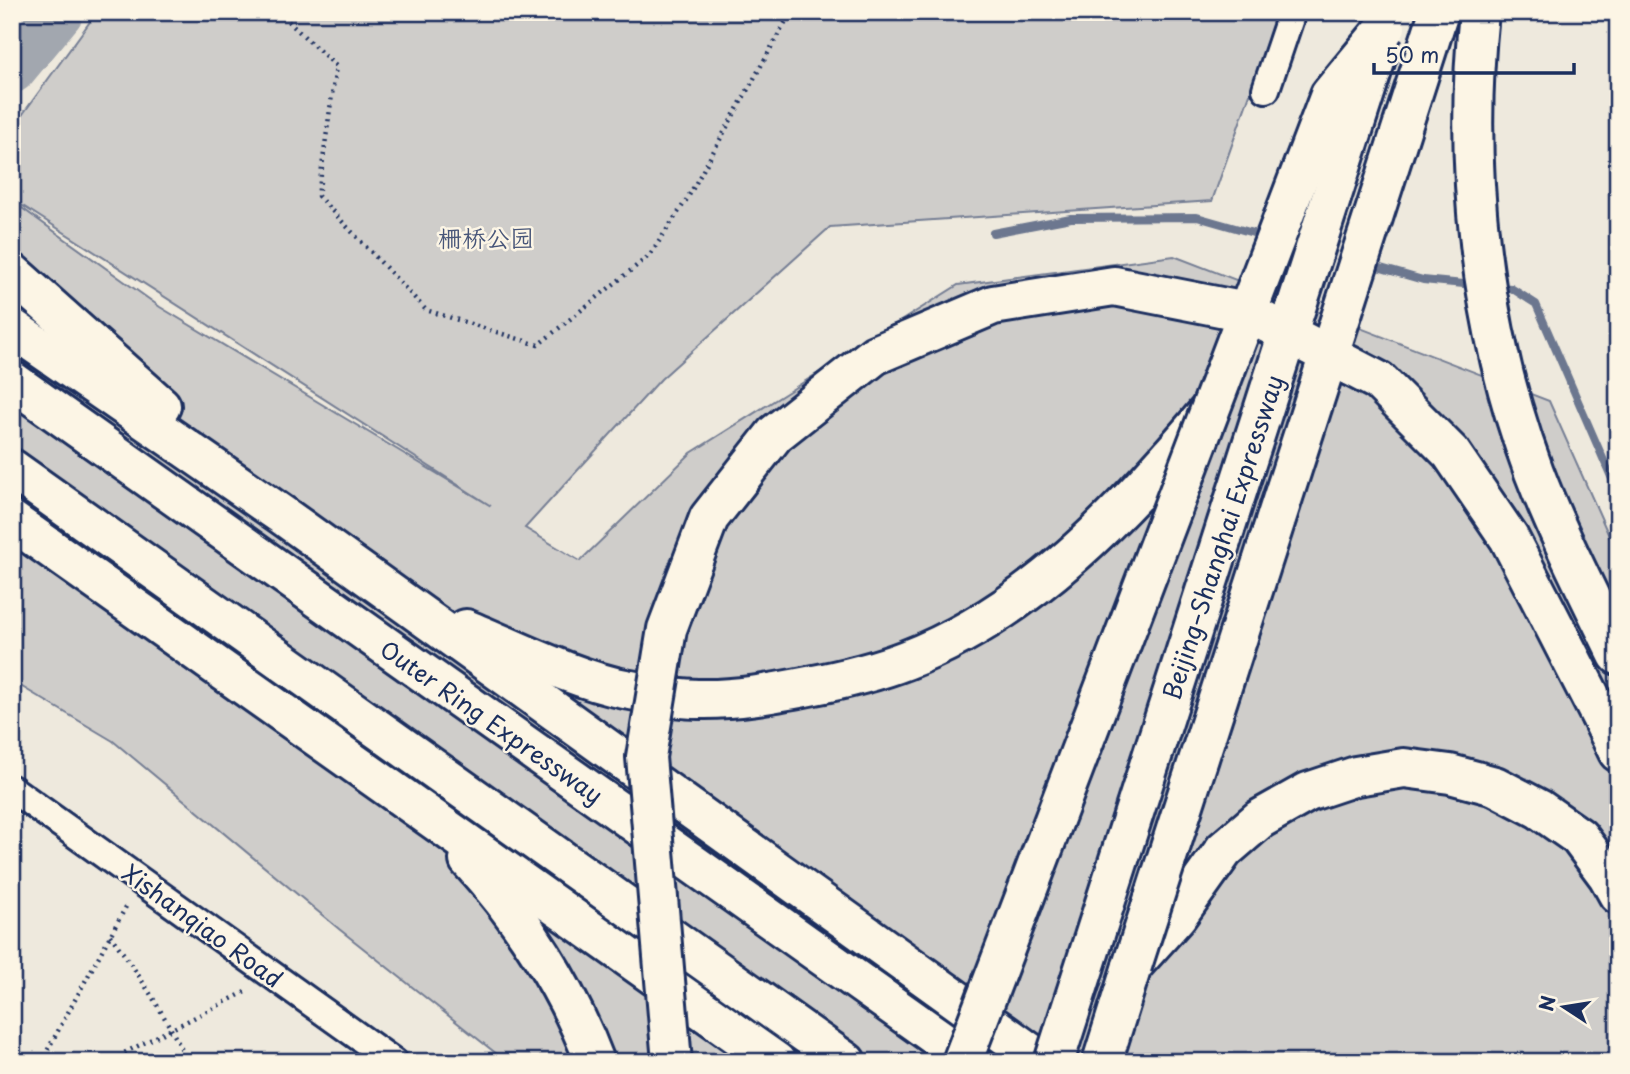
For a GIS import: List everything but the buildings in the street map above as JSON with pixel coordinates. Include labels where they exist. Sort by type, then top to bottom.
[{"type":"highway","name":"Beijing–Shanghai Expressway","points":[[1102,1062],[1439,12]]},
{"type":"highway","points":[[1479,12],[1474,56],[1473,129],[1477,211],[1487,294],[1504,373],[1534,471],[1565,545],[1618,655]]},
{"type":"highway","name":"Beijing–Shanghai Expressway","points":[[1054,1062],[1389,20]]},
{"type":"highway","points":[[962,1062],[1330,95],[1389,20]]},
{"type":"highway","points":[[15,275],[282,515]]},
{"type":"highway","points":[[671,1062],[646,757],[667,629],[709,518],[775,434],[875,355],[993,305],[1114,286],[1233,309],[1246,312],[1379,381],[1451,453],[1509,538],[1618,752]]},
{"type":"highway","points":[[12,328],[282,515],[1042,1062]]},
{"type":"highway","name":"Outer Ring Expressway","points":[[12,381],[972,1062]]},
{"type":"highway","points":[[409,606],[568,671],[611,685],[697,699],[767,694],[835,681],[906,660],[973,628],[1035,586],[1099,533],[1156,474],[1212,407]]},
{"type":"highway","points":[[12,469],[846,1062]]},
{"type":"highway","points":[[12,521],[776,1062]]},
{"type":"highway","points":[[12,544],[123,600]]},
{"type":"highway","points":[[1132,966],[1177,916],[1224,850],[1260,819],[1308,792],[1356,776],[1404,768],[1450,774],[1495,786],[1539,809],[1579,837],[1618,894]]},
{"type":"highway","points":[[427,815],[485,878],[529,936],[565,997],[595,1062]]},
{"type":"street","points":[[1266,89],[1292,12]]},
{"type":"street","name":"Xishanqiao Road","points":[[12,789],[394,1062]]},
{"type":"path","points":[[278,12],[336,66],[318,196],[426,310],[538,345],[650,256],[687,199],[791,12]]},
{"type":"path","points":[[41,1062],[140,881]]},
{"type":"path","points":[[110,935],[134,967],[188,1062]]},
{"type":"path","points":[[114,1062],[124,1053],[274,976]]},
{"type":"green space","name":"栅桥公园","points":[[97,12],[1279,12],[1212,201],[830,227],[661,379],[525,528],[580,561],[691,453],[958,285],[1174,256],[1549,401],[1618,556],[1618,1062],[507,1062],[339,929],[113,741],[12,681],[12,201],[160,307],[491,506],[12,199],[12,129]]},
{"type":"waterway","points":[[12,70],[60,12]]},
{"type":"waterway","points":[[993,233],[1071,218],[1197,217],[1267,237]]},
{"type":"waterway","points":[[1367,264],[1423,280],[1474,285]]},
{"type":"waterway","points":[[1498,287],[1511,288],[1536,304],[1618,493]]}]
